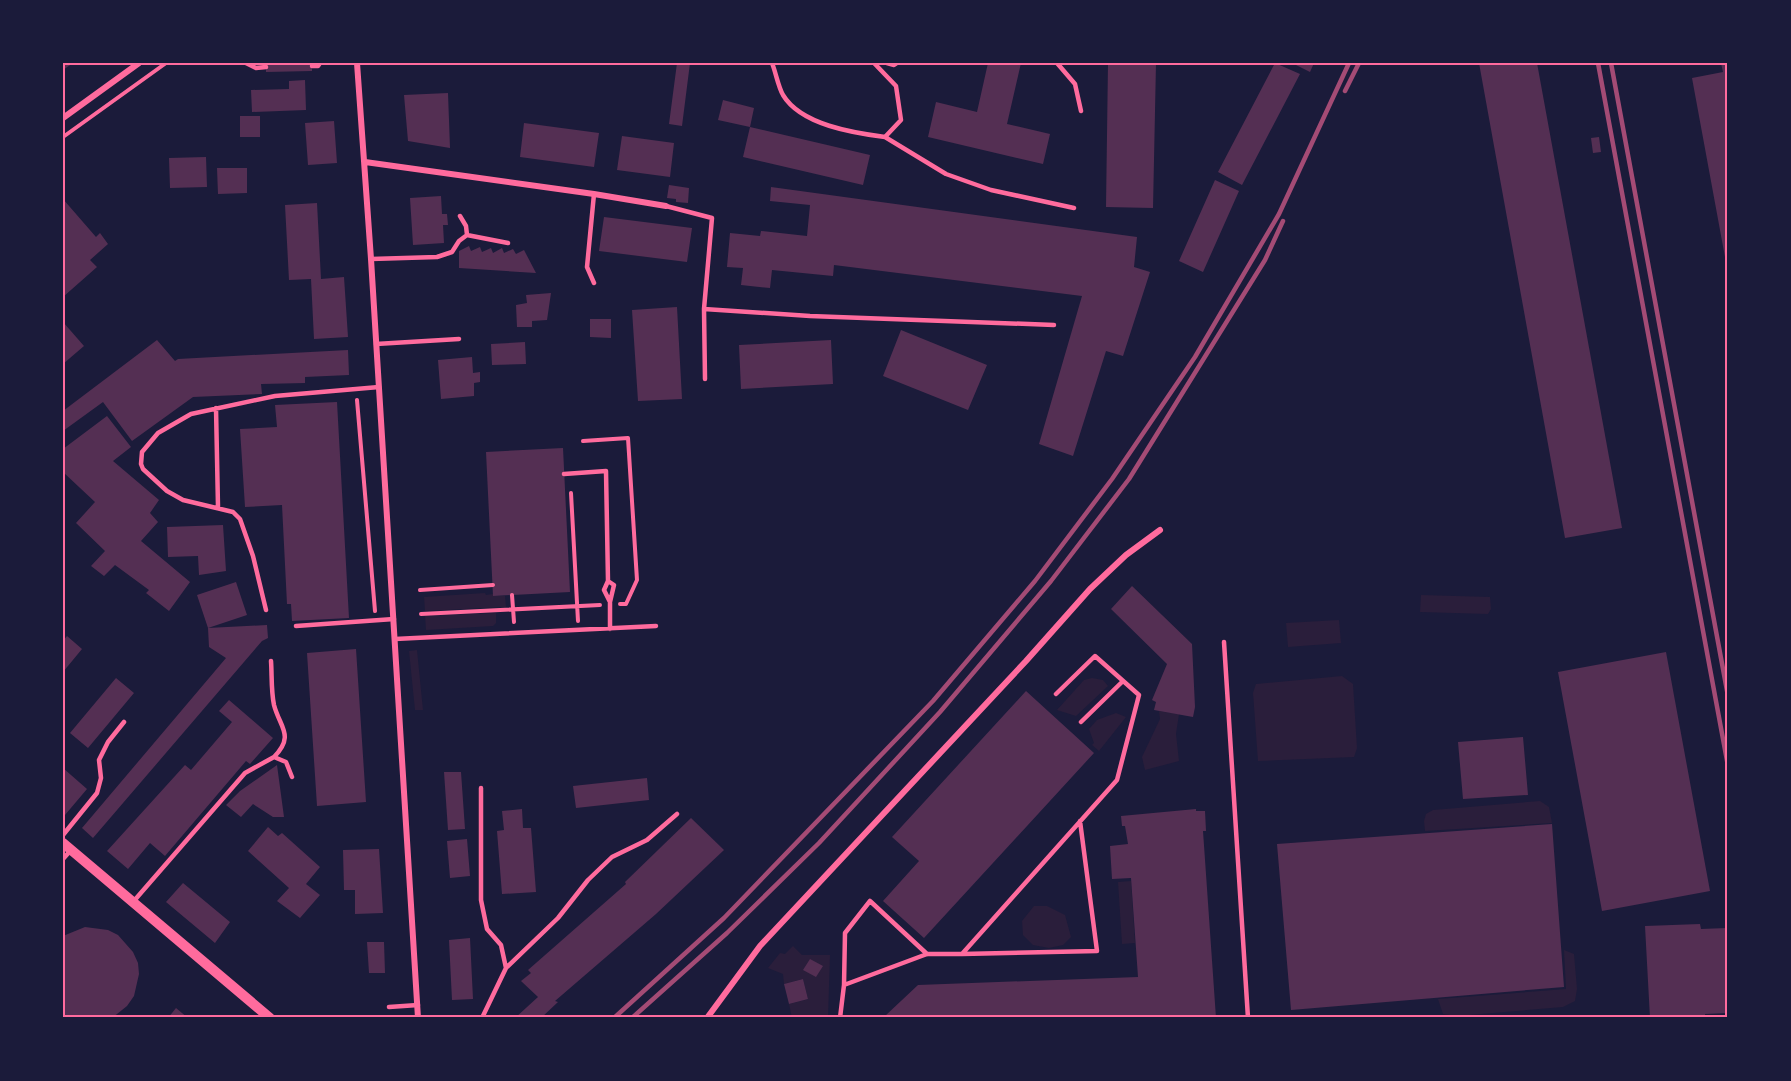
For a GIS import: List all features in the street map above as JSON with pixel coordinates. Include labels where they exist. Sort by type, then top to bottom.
[{"type":"street","points":[[63,118],[139,63]]},
{"type":"street","points":[[357,63],[372,260],[418,1018]]},
{"type":"street","points":[[365,162],[666,206]]},
{"type":"street","points":[[707,1018],[760,946],[1090,589],[1126,555],[1160,530]]},
{"type":"street","points":[[67,846],[270,1018]]},
{"type":"lane","points":[[246,63],[255,68],[266,67]]},
{"type":"lane","points":[[312,66],[318,66],[320,63]]},
{"type":"lane","points":[[772,63],[783,95],[799,111],[827,125],[885,137],[946,174],[991,190],[1074,208]]},
{"type":"lane","points":[[874,63],[896,86],[901,120],[885,137]]},
{"type":"lane","points":[[887,63],[894,65],[897,63]]},
{"type":"lane","points":[[1057,63],[1075,84],[1081,111]]},
{"type":"lane","points":[[594,194],[587,267],[594,283]]},
{"type":"lane","points":[[666,206],[712,218],[704,309],[705,379]]},
{"type":"lane","points":[[460,216],[466,226],[467,235]]},
{"type":"lane","points":[[372,260],[437,257],[452,252],[459,241],[467,235],[508,243]]},
{"type":"lane","points":[[704,309],[810,316],[1054,325]]},
{"type":"lane","points":[[376,344],[459,339]]},
{"type":"lane","points":[[266,610],[253,556],[240,519],[233,513],[218,507],[183,500],[167,491],[143,469],[140,457],[148,443],[158,433],[191,414],[274,396],[379,387]]},
{"type":"lane","points":[[216,408],[218,507]]},
{"type":"lane","points":[[564,474],[606,471],[608,581],[604,590],[610,603]]},
{"type":"lane","points":[[608,581],[614,585],[610,603],[610,629]]},
{"type":"lane","points":[[296,626],[394,619]]},
{"type":"lane","points":[[534,625],[534,632]]},
{"type":"lane","points":[[395,639],[656,626]]},
{"type":"lane","points":[[1224,642],[1248,1018]]},
{"type":"lane","points":[[962,954],[1117,780],[1139,694],[1095,656],[1056,694]]},
{"type":"lane","points":[[133,902],[245,772],[274,758],[283,748],[286,734],[274,705],[271,661]]},
{"type":"lane","points":[[1081,722],[1123,681]]},
{"type":"lane","points":[[63,835],[98,793],[101,778],[99,760],[108,742],[124,722]]},
{"type":"lane","points":[[274,758],[285,762],[292,777]]},
{"type":"lane","points":[[481,788],[481,900],[487,929],[501,945],[506,968]]},
{"type":"lane","points":[[482,1018],[506,968],[558,918],[588,880],[612,857],[647,840],[676,814]]},
{"type":"lane","points":[[844,985],[927,954],[1097,951],[1080,820]]},
{"type":"lane","points":[[63,859],[67,846]]},
{"type":"lane","points":[[840,1018],[844,985],[845,933],[870,901],[927,954]]},
{"type":"lane","points":[[389,1007],[418,1005]]},
{"type":"path","points":[[63,137],[166,63]]},
{"type":"path","points":[[357,388],[376,620]]},
{"type":"path","points":[[421,614],[626,604],[637,580],[628,438],[583,441]]},
{"type":"path","points":[[571,493],[579,630]]},
{"type":"path","points":[[420,590],[493,585]]},
{"type":"path","points":[[512,596],[515,633]]},
{"type":"shaded area","points":[[485,593],[486,595],[505,596],[506,607],[425,611],[424,597]]},
{"type":"shaded area","points":[[1421,595],[1490,597],[1491,609],[1488,614],[1420,612]]},
{"type":"shaded area","points":[[496,613],[496,623],[493,626],[426,630],[425,616]]},
{"type":"shaded area","points":[[1339,620],[1341,643],[1288,647],[1286,623]]},
{"type":"shaded area","points":[[417,650],[423,710],[415,710],[409,651]]},
{"type":"shaded area","points":[[1342,676],[1353,684],[1357,748],[1354,757],[1258,761],[1253,693],[1256,684]]},
{"type":"shaded area","points":[[1092,678],[1103,680],[1108,686],[1076,716],[1057,710],[1084,680]]},
{"type":"shaded area","points":[[1159,711],[1179,714],[1176,734],[1179,761],[1145,770],[1142,757],[1160,719]]},
{"type":"shaded area","points":[[1116,713],[1126,717],[1099,751],[1092,745],[1094,743],[1089,729],[1097,720]]},
{"type":"shaded area","points":[[1540,801],[1549,807],[1552,823],[1425,831],[1426,814],[1433,810]]},
{"type":"shaded area","points":[[1131,881],[1135,943],[1122,944],[1118,882]]},
{"type":"shaded area","points":[[1034,906],[1047,906],[1065,915],[1071,937],[1063,945],[1049,948],[1033,945],[1023,935],[1022,921]]},
{"type":"shaded area","points":[[793,946],[802,955],[830,955],[828,1018],[792,1018],[789,1004],[808,999],[803,979],[784,984],[783,974],[768,968],[780,953],[785,954]]},
{"type":"shaded area","points":[[1564,950],[1574,954],[1577,989],[1575,1001],[1563,1007],[1457,1016],[1443,1014],[1438,999],[1566,989]]},
{"type":"building","points":[[63,63],[73,63],[63,70]]},
{"type":"building","points":[[266,63],[312,63],[312,71],[266,72]]},
{"type":"building","points":[[677,63],[690,63],[682,126],[669,124]]},
{"type":"building","points":[[988,63],[1021,63],[1007,124],[1050,134],[1043,164],[928,137],[936,102],[977,112]]},
{"type":"building","points":[[1108,63],[1156,63],[1153,208],[1106,207]]},
{"type":"building","points":[[1275,63],[1300,74],[1242,185],[1218,172]]},
{"type":"building","points":[[1297,63],[1314,63],[1310,72],[1296,65]]},
{"type":"building","points":[[1479,63],[1537,63],[1622,528],[1565,538]]},
{"type":"building","points":[[1721,63],[1728,63],[1727,268],[1692,78],[1723,72]]},
{"type":"building","points":[[305,80],[306,110],[252,112],[251,90],[289,89],[289,81]]},
{"type":"building","points":[[448,93],[450,148],[408,141],[404,95]]},
{"type":"building","points":[[723,100],[754,108],[750,127],[718,120]]},
{"type":"building","points":[[240,116],[260,116],[260,137],[240,137]]},
{"type":"building","points":[[334,121],[337,163],[308,165],[305,123]]},
{"type":"building","points":[[524,123],[599,133],[594,167],[520,157]]},
{"type":"building","points":[[750,127],[870,155],[863,185],[743,157]]},
{"type":"building","points":[[622,136],[674,143],[670,177],[617,170]]},
{"type":"building","points":[[1599,137],[1601,152],[1593,153],[1591,138]]},
{"type":"building","points":[[206,157],[207,187],[170,188],[169,158]]},
{"type":"building","points":[[217,168],[247,168],[247,193],[218,194]]},
{"type":"building","points":[[1215,180],[1239,191],[1203,272],[1179,261]]},
{"type":"building","points":[[669,185],[689,188],[688,203],[676,202],[676,199],[667,198]]},
{"type":"building","points":[[771,187],[1137,237],[1134,267],[1150,272],[1123,356],[1106,351],[1073,456],[1039,444],[1082,296],[834,265],[833,276],[772,270],[770,288],[741,285],[743,268],[727,267],[730,233],[760,236],[761,231],[807,236],[810,205],[770,201]]},
{"type":"building","points":[[441,196],[442,214],[447,214],[448,225],[443,225],[444,243],[413,245],[410,198]]},
{"type":"building","points":[[63,199],[96,237],[100,233],[108,244],[90,260],[97,267],[63,297]]},
{"type":"building","points":[[317,203],[321,279],[344,277],[348,337],[314,339],[311,279],[289,280],[285,205]]},
{"type":"building","points":[[604,217],[692,228],[687,262],[599,251]]},
{"type":"building","points":[[469,246],[471,251],[480,247],[482,252],[491,248],[493,253],[502,248],[504,253],[513,249],[516,254],[524,250],[536,273],[459,268],[459,251]]},
{"type":"building","points":[[551,293],[547,320],[532,321],[532,327],[517,327],[516,305],[527,303],[526,295]]},
{"type":"building","points":[[677,307],[682,399],[638,401],[632,310]]},
{"type":"building","points":[[590,319],[611,319],[611,338],[590,337]]},
{"type":"building","points":[[63,322],[84,346],[63,364]]},
{"type":"building","points":[[901,330],[987,365],[968,410],[883,376]]},
{"type":"building","points":[[157,340],[175,361],[178,359],[348,350],[349,375],[305,377],[305,383],[261,384],[262,394],[193,397],[132,441],[103,402],[63,431],[63,411]]},
{"type":"building","points":[[831,340],[833,384],[741,389],[739,345]]},
{"type":"building","points":[[525,342],[526,364],[492,365],[491,344]]},
{"type":"building","points":[[472,357],[473,373],[480,372],[480,382],[474,383],[474,396],[441,399],[438,360]]},
{"type":"building","points":[[337,402],[349,618],[292,621],[291,604],[287,604],[282,505],[245,507],[240,429],[277,427],[275,405]]},
{"type":"building","points":[[107,416],[131,447],[113,461],[159,500],[150,513],[158,522],[141,541],[190,582],[169,611],[146,593],[149,590],[115,565],[104,576],[91,566],[105,551],[76,523],[95,502],[63,472],[63,449]]},
{"type":"building","points":[[563,448],[570,592],[493,596],[486,452]]},
{"type":"building","points":[[223,525],[226,571],[199,575],[198,556],[168,557],[167,527]]},
{"type":"building","points":[[236,582],[247,615],[208,628],[197,595]]},
{"type":"building","points":[[1132,586],[1192,644],[1195,707],[1193,717],[1154,710],[1156,702],[1152,700],[1167,664],[1111,609]]},
{"type":"building","points":[[267,625],[268,638],[262,641],[93,838],[82,828],[226,658],[209,647],[208,628]]},
{"type":"building","points":[[67,636],[82,649],[63,672],[63,641]]},
{"type":"building","points":[[356,649],[366,802],[317,806],[307,653]]},
{"type":"building","points":[[1666,652],[1710,891],[1602,911],[1558,672]]},
{"type":"building","points":[[116,678],[134,693],[88,748],[70,733]]},
{"type":"building","points":[[1026,691],[1094,753],[924,938],[883,901],[919,861],[892,837]]},
{"type":"building","points":[[229,700],[273,738],[250,764],[246,761],[165,856],[150,843],[128,869],[107,851],[185,765],[191,770],[232,722],[219,711]]},
{"type":"building","points":[[1523,737],[1528,795],[1463,799],[1458,742]]},
{"type":"building","points":[[277,765],[284,817],[273,817],[253,804],[241,817],[226,805],[240,791]]},
{"type":"building","points":[[63,768],[87,789],[65,815],[63,814]]},
{"type":"building","points":[[444,772],[461,772],[465,829],[448,830]]},
{"type":"building","points":[[647,778],[649,800],[576,808],[573,786]]},
{"type":"building","points":[[522,809],[523,828],[531,828],[536,892],[502,894],[497,831],[504,830],[502,811]]},
{"type":"building","points":[[1196,809],[1196,811],[1205,811],[1206,831],[1203,831],[1216,1018],[885,1018],[918,985],[1138,977],[1131,878],[1112,879],[1110,846],[1128,844],[1121,816]]},
{"type":"building","points":[[691,818],[724,850],[656,914],[555,1001],[558,1002],[541,1018],[515,1018],[538,997],[521,981],[531,973],[528,970],[626,884],[625,882]]},
{"type":"building","points":[[1552,824],[1564,987],[1291,1010],[1277,844]]},
{"type":"building","points":[[268,827],[278,836],[282,833],[320,867],[306,884],[320,895],[300,918],[277,901],[289,888],[248,851]]},
{"type":"building","points":[[467,839],[470,876],[450,878],[447,841]]},
{"type":"building","points":[[379,849],[383,913],[355,914],[355,890],[344,890],[343,850]]},
{"type":"building","points":[[183,883],[230,922],[215,943],[166,902]]},
{"type":"building","points":[[1700,924],[1701,929],[1727,928],[1728,1013],[1705,1014],[1705,1018],[1650,1018],[1645,926]]},
{"type":"building","points":[[85,927],[108,930],[118,935],[133,952],[138,963],[139,974],[134,996],[127,1006],[112,1018],[71,1018],[63,1014],[63,936]]},
{"type":"building","points":[[470,938],[473,999],[452,1000],[449,940]]},
{"type":"building","points":[[367,942],[384,942],[385,973],[369,973]]},
{"type":"building","points":[[810,959],[823,966],[816,977],[803,970]]},
{"type":"building","points":[[803,979],[808,999],[789,1004],[784,984]]},
{"type":"building","points":[[176,1008],[188,1018],[168,1018]]},
{"type":"railway","points":[[614,1018],[724,918],[933,701],[1035,581],[1112,479],[1195,357],[1279,214],[1349,63]]},
{"type":"railway","points":[[1345,91],[1359,63]]},
{"type":"railway","points":[[1598,63],[1728,766]]},
{"type":"railway","points":[[1611,63],[1728,696]]},
{"type":"railway","points":[[632,1018],[727,933],[819,843],[940,712],[1051,581],[1129,479],[1265,260],[1283,221]]}]
